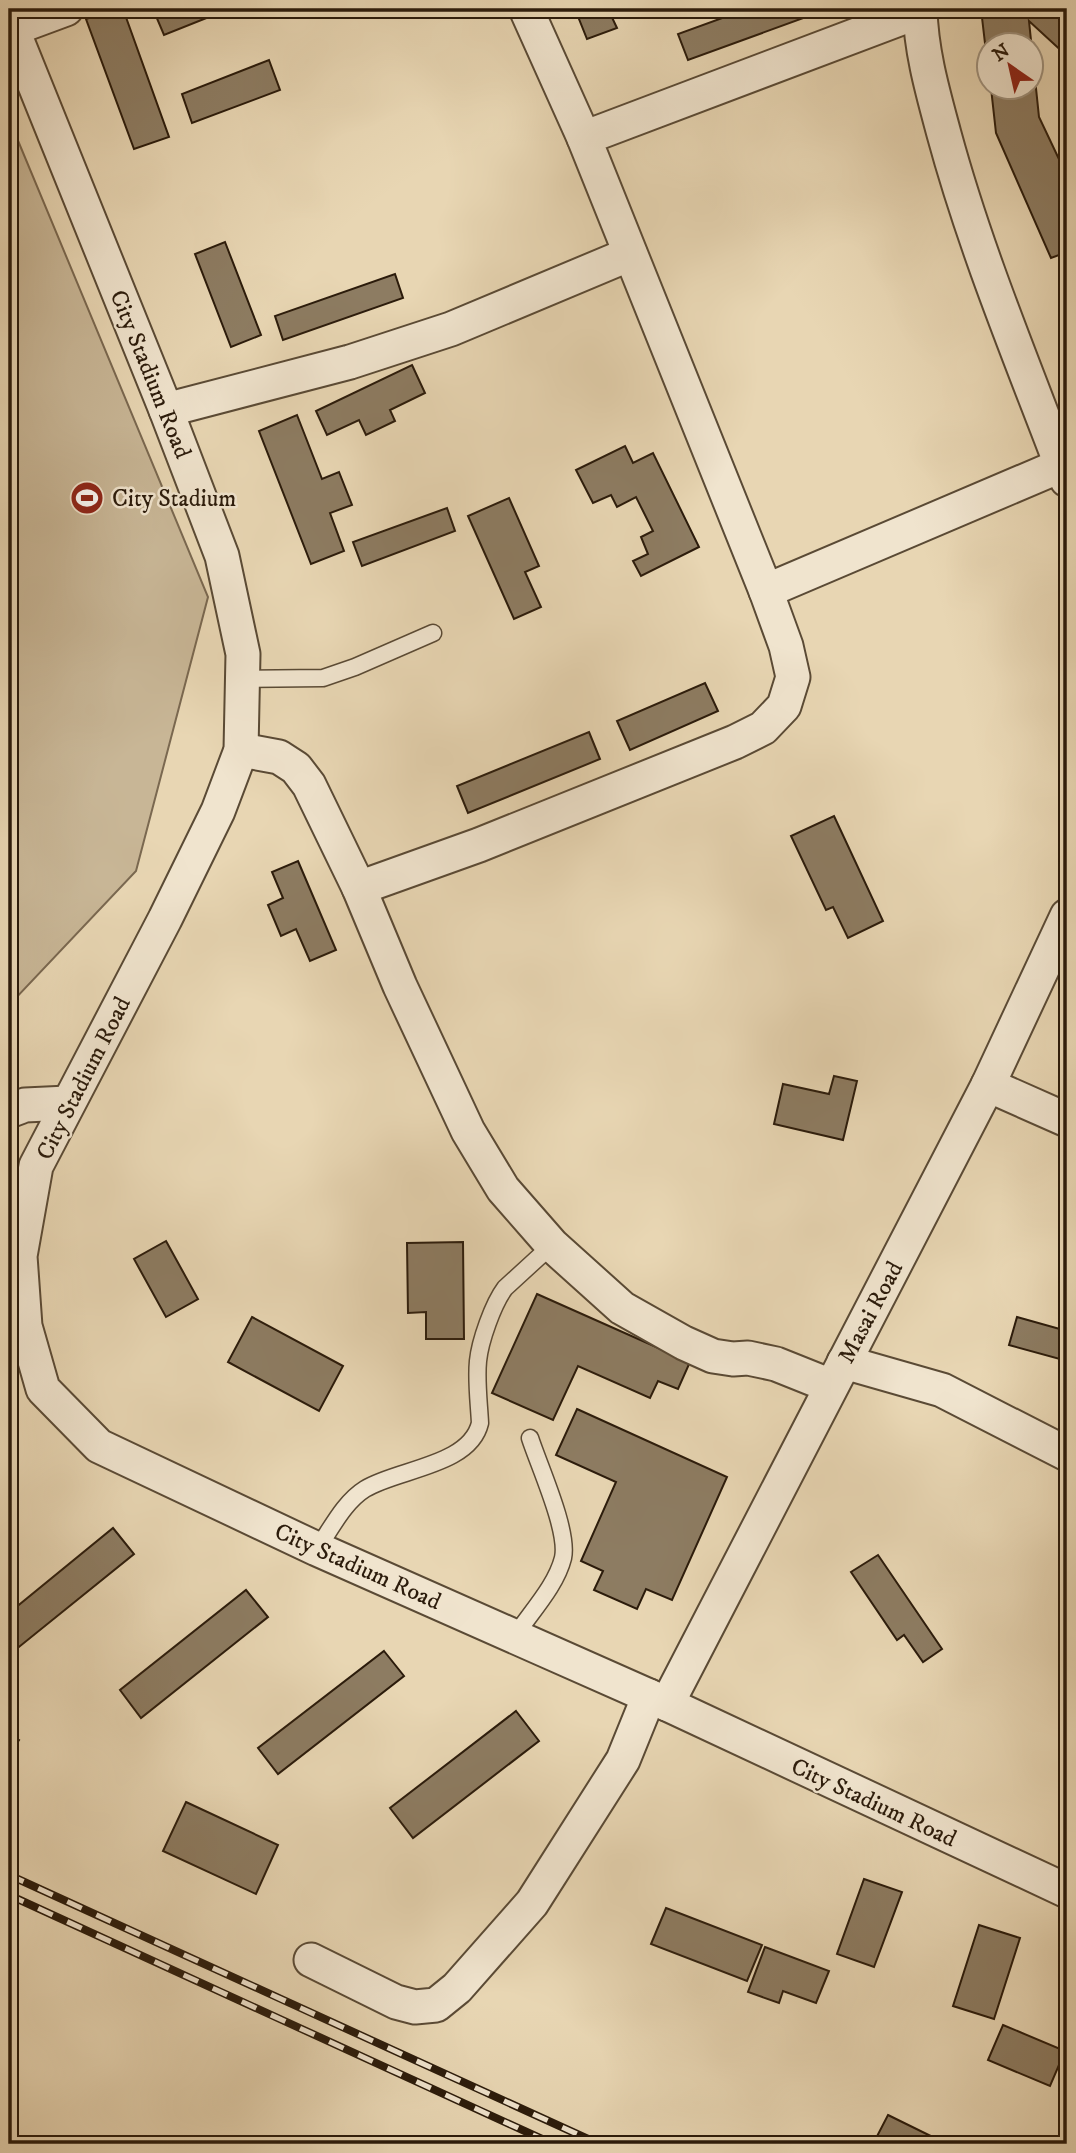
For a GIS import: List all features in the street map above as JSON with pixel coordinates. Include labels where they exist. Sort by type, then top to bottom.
[{"type":"street","points":[[10,25],[66,9]]},
{"type":"street","points":[[359,888],[479,845],[763,729],[784,705],[793,677],[786,646],[766,592],[584,138],[526,9]]},
{"type":"street","points":[[584,138],[920,10],[926,65],[954,172],[998,299],[1064,473],[766,592]]},
{"type":"street","name":"City Stadium Road","points":[[10,25],[166,410],[222,556],[243,654],[241,750],[218,811],[165,919],[36,1166],[20,1256],[24,1326],[43,1389],[99,1446],[317,1549],[658,1700],[1067,1891]]},
{"type":"street","points":[[166,410],[350,362],[451,329],[630,254]]},
{"type":"street","points":[[241,750],[279,757],[296,768],[309,785],[359,888],[400,986],[468,1130],[503,1189],[552,1245],[622,1308],[713,1356],[748,1358],[942,1390],[1067,1454]]},
{"type":"street","name":"Masai Road","points":[[311,1960],[396,2002],[415,2007],[436,2005],[457,1988],[532,1903],[658,1700],[838,1374],[988,1085],[1067,916]]},
{"type":"street","points":[[988,1085],[1067,1120]]},
{"type":"street","points":[[9,1111],[25,1105],[68,1103]]},
{"type":"lane","points":[[243,679],[323,678],[433,633]]},
{"type":"lane","points":[[317,1549],[352,1499],[364,1490],[380,1481],[442,1459],[469,1444],[478,1433],[478,1361],[484,1335],[499,1296],[552,1245]]},
{"type":"lane","points":[[515,1636],[554,1580],[564,1551],[560,1525],[530,1438]]},
{"type":"shaded area","name":"City Stadium","points":[[9,119],[208,597],[136,871],[14,1000],[9,1002]]},
{"type":"building","points":[[114,9],[123,9],[169,137],[134,149],[86,19]]},
{"type":"building","points":[[153,9],[229,9],[164,35]]},
{"type":"building","points":[[575,9],[608,9],[617,28],[587,39]]},
{"type":"building","points":[[747,9],[828,9],[688,60],[678,34]]},
{"type":"building","points":[[981,9],[1067,9],[1067,56],[1029,21],[1030,32],[984,32]]},
{"type":"building","points":[[269,60],[280,90],[192,123],[182,94]]},
{"type":"building","points":[[993,102],[1037,102],[1039,117],[1067,176],[1067,252],[1051,258],[996,133]]},
{"type":"building","points":[[225,242],[261,335],[231,347],[195,254]]},
{"type":"building","points":[[395,274],[403,298],[283,340],[275,316]]},
{"type":"building","points":[[412,365],[425,393],[390,410],[395,421],[366,435],[359,420],[327,435],[316,411]]},
{"type":"building","points":[[297,415],[322,479],[339,472],[352,505],[330,513],[344,551],[311,564],[259,431]]},
{"type":"building","points":[[625,446],[633,463],[653,453],[699,547],[641,576],[633,561],[648,554],[641,537],[653,531],[636,497],[617,507],[611,495],[593,503],[576,470]]},
{"type":"building","points":[[509,498],[539,566],[525,572],[541,607],[514,619],[468,516]]},
{"type":"building","points":[[447,508],[455,531],[362,566],[353,542]]},
{"type":"building","points":[[705,683],[718,711],[630,750],[617,721]]},
{"type":"building","points":[[589,732],[600,759],[468,813],[457,786]]},
{"type":"building","points":[[834,816],[883,921],[848,938],[833,907],[826,910],[791,836]]},
{"type":"building","points":[[298,861],[336,950],[310,961],[296,929],[281,936],[268,905],[283,898],[272,872]]},
{"type":"building","points":[[834,1076],[857,1081],[843,1140],[774,1124],[783,1084],[829,1094]]},
{"type":"building","points":[[166,1241],[198,1299],[166,1317],[134,1259]]},
{"type":"building","points":[[463,1242],[464,1339],[426,1339],[426,1312],[408,1313],[407,1243]]},
{"type":"building","points":[[537,1294],[690,1362],[678,1389],[658,1381],[650,1398],[578,1366],[553,1420],[492,1393]]},
{"type":"building","points":[[252,1317],[343,1366],[319,1411],[228,1362]]},
{"type":"building","points":[[1017,1317],[1067,1331],[1067,1361],[1009,1345]]},
{"type":"building","points":[[577,1409],[727,1477],[672,1600],[646,1589],[637,1609],[594,1590],[603,1571],[581,1561],[616,1482],[556,1455]]},
{"type":"building","points":[[113,1528],[134,1554],[9,1655],[9,1613]]},
{"type":"building","points":[[878,1555],[942,1649],[923,1662],[904,1635],[897,1640],[851,1572]]},
{"type":"building","points":[[246,1590],[268,1617],[141,1718],[120,1690]]},
{"type":"building","points":[[384,1651],[404,1676],[278,1774],[258,1748]]},
{"type":"building","points":[[516,1711],[539,1741],[413,1838],[390,1808]]},
{"type":"building","points":[[9,1734],[19,1740],[9,1755]]},
{"type":"building","points":[[186,1802],[278,1845],[256,1894],[163,1851]]},
{"type":"building","points":[[864,1879],[902,1892],[874,1967],[837,1954]]},
{"type":"building","points":[[666,1908],[762,1945],[747,1981],[651,1944]]},
{"type":"building","points":[[979,1925],[1020,1938],[994,2019],[953,2006]]},
{"type":"building","points":[[765,1947],[829,1971],[816,2003],[783,1991],[779,2003],[748,1992]]},
{"type":"building","points":[[1003,2025],[1065,2051],[1050,2086],[988,2060]]},
{"type":"building","points":[[888,2115],[943,2142],[942,2144],[873,2144]]},
{"type":"railway","points":[[9,1875],[599,2144]]},
{"type":"railway","points":[[9,1895],[553,2144]]},
{"type":"place","name":"City Stadium","points":[[87,498]]}]
